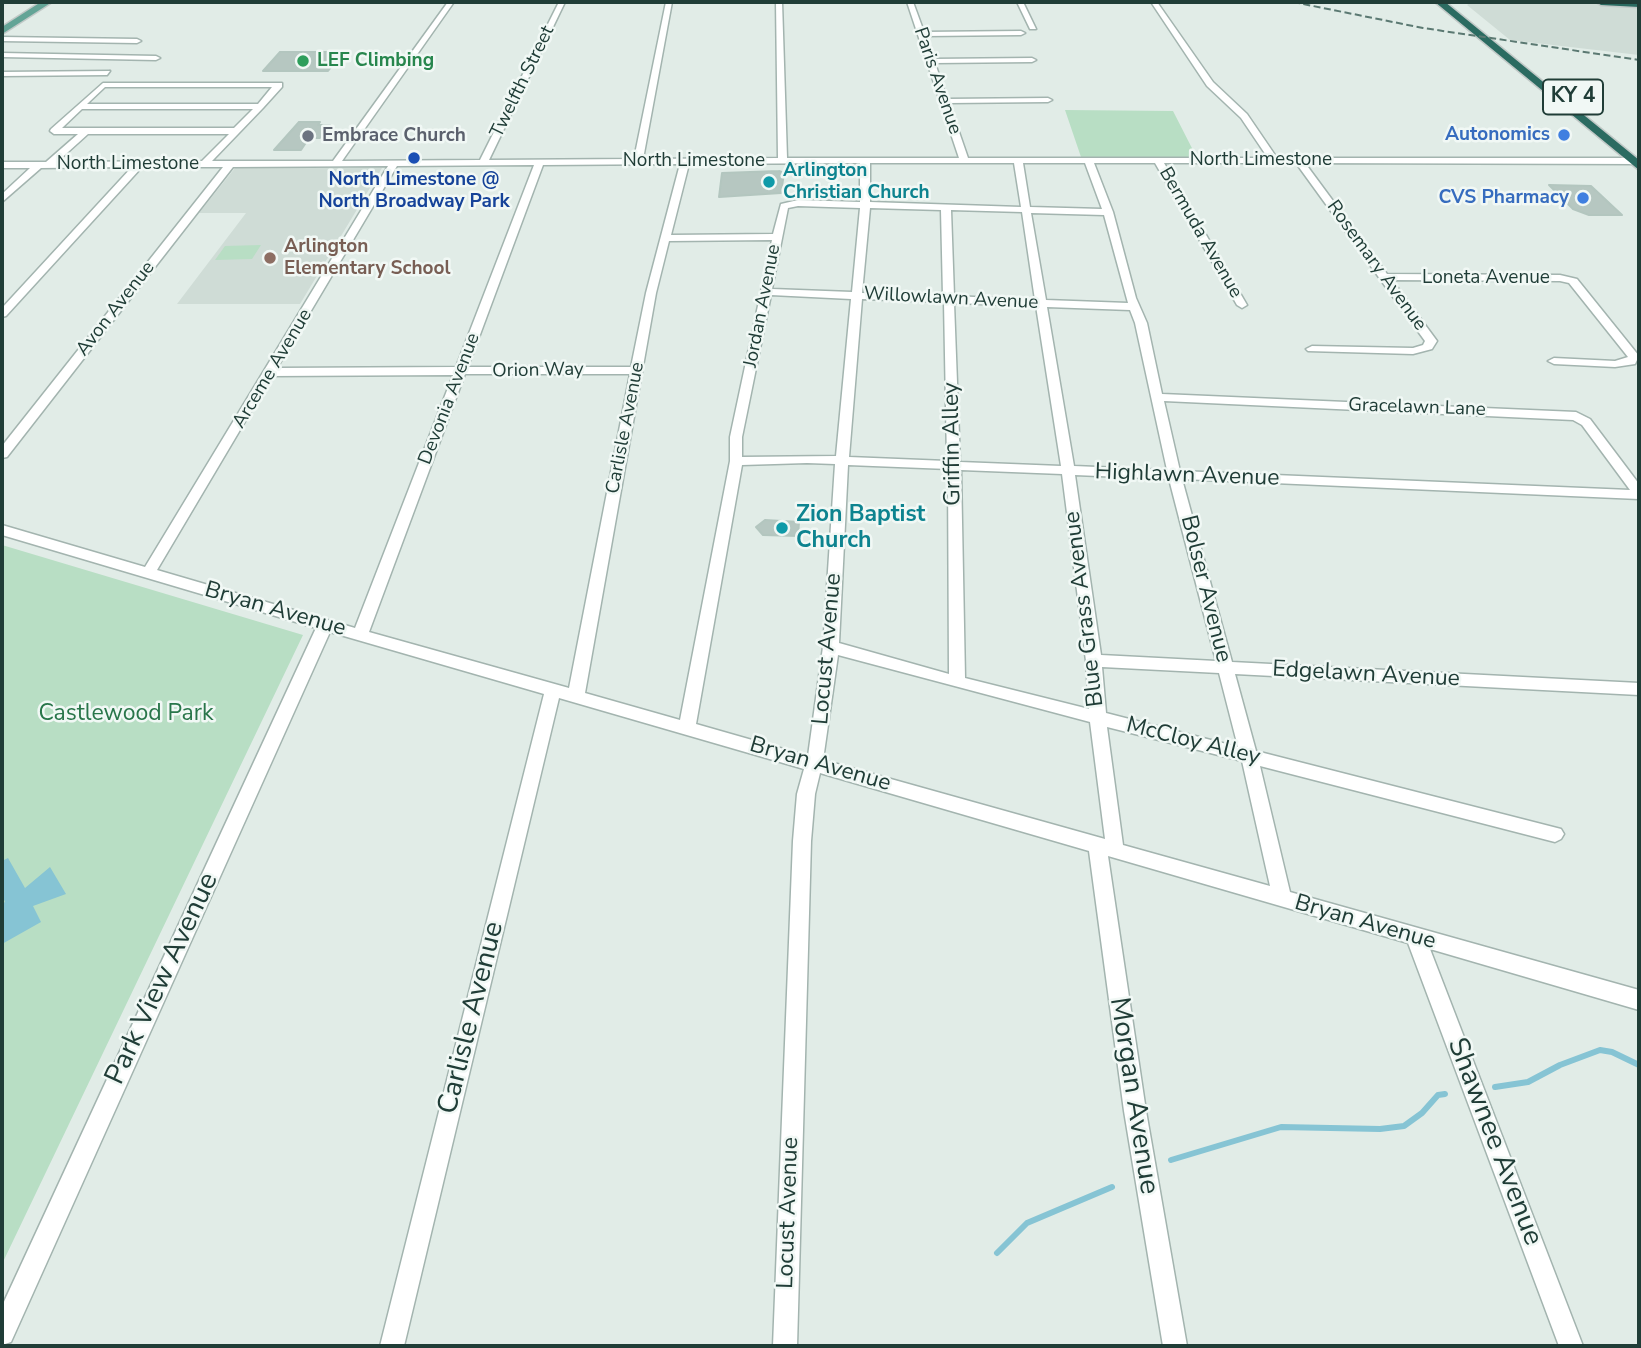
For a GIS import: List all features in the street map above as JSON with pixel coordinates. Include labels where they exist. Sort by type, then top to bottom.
[{"type":"highway","name":"KY 4","points":[[1440,2],[1638,159]]},
{"type":"highway","name":"KY 4","points":[[1456,2],[1638,159]]},
{"type":"highway","points":[[1601,2],[1639,4]]},
{"type":"main road","points":[[2,31],[47,2]]},
{"type":"street","points":[[336,163],[451,2]]},
{"type":"street","name":"Twelfth Street","points":[[484,163],[562,2]]},
{"type":"street","points":[[638,161],[669,2]]},
{"type":"street","points":[[779,2],[783,161]]},
{"type":"street","name":"Paris Avenue","points":[[910,2],[964,160]]},
{"type":"street","points":[[1020,2],[1033,27]]},
{"type":"street","points":[[1154,2],[1210,84],[1244,116],[1274,160]]},
{"type":"street","points":[[921,34],[1021,33]]},
{"type":"street","points":[[2,39],[137,41],[116,58]]},
{"type":"street","points":[[2,55],[156,58]]},
{"type":"street","points":[[2,74],[107,73],[130,58]]},
{"type":"street","points":[[930,61],[1032,60]]},
{"type":"street","points":[[107,73],[103,85],[54,131],[236,131]]},
{"type":"street","points":[[103,85],[279,85],[204,164]]},
{"type":"street","points":[[944,101],[1048,100]]},
{"type":"street","points":[[81,107],[260,106]]},
{"type":"street","points":[[2,199],[86,131]]},
{"type":"street","name":"North Limestone","points":[[2,165],[1638,159]]},
{"type":"street","name":"Locust Avenue","points":[[785,1346],[802,841],[806,794],[819,744],[831,647],[842,460],[865,205],[865,160]]},
{"type":"street","name":"Blue Grass Avenue","points":[[1018,160],[1068,472],[1094,662],[1106,848]]},
{"type":"street","name":"Bolser Avenue","points":[[1088,160],[1108,212],[1134,307],[1141,323],[1174,474],[1200,563],[1282,899]]},
{"type":"street","name":"Bermuda Avenue","points":[[1158,160],[1242,305]]},
{"type":"street","name":"Rosemary Avenue","points":[[1297,160],[1431,341],[1428,347],[1413,351],[1312,349]]},
{"type":"street","name":"Devonia Avenue","points":[[360,635],[540,162]]},
{"type":"street","name":"Carlisle Avenue","points":[[576,696],[651,293],[685,162]]},
{"type":"street","name":"Arceme Avenue","points":[[148,573],[394,163]]},
{"type":"street","points":[[2,314],[140,164]]},
{"type":"street","name":"Avon Avenue","points":[[2,454],[230,164]]},
{"type":"street","name":"Jordan Avenue","points":[[687,727],[736,460],[736,437],[767,292],[781,210],[788,204],[1108,212]]},
{"type":"street","name":"Griffin Alley","points":[[946,207],[957,682]]},
{"type":"street","points":[[666,238],[777,237]]},
{"type":"street","name":"Loneta Avenue","points":[[1385,278],[1537,278],[1573,281],[1634,357],[1631,362],[1615,364],[1554,361]]},
{"type":"street","name":"Willowlawn Avenue","points":[[767,292],[1134,307]]},
{"type":"street","name":"Orion Way","points":[[271,372],[636,370]]},
{"type":"street","name":"Gracelawn Lane","points":[[1156,397],[1576,416],[1586,422],[1639,494]]},
{"type":"street","name":"Highlawn Avenue","points":[[736,460],[842,460],[1068,472],[1639,494]]},
{"type":"street","name":"Bryan Avenue","points":[[2,530],[325,625],[1639,1000]]},
{"type":"street","name":"Park View Avenue","points":[[2,1333],[325,625]]},
{"type":"street","name":"McCloy Alley","points":[[831,647],[957,682],[1555,834]]},
{"type":"street","name":"Edgelawn Avenue","points":[[1094,662],[1639,689]]},
{"type":"street","name":"Carlisle Avenue","points":[[391,1346],[553,690]]},
{"type":"street","name":"Morgan Avenue","points":[[1106,848],[1135,1111],[1175,1346]]},
{"type":"street","name":"Shawnee Avenue","points":[[1416,938],[1571,1346]]},
{"type":"shaded area","points":[[1471,2],[1639,5],[1639,55],[1510,40],[1467,5]]},
{"type":"shaded area","name":"Arlington Elementary School","points":[[235,168],[382,168],[300,304],[177,304],[246,213],[199,213]]},
{"type":"green space","points":[[1065,110],[1173,111],[1197,158],[1081,157]]},
{"type":"green space","points":[[261,245],[252,259],[215,260],[225,246]]},
{"type":"green space","name":"Castlewood Park","points":[[2,545],[303,635],[2,1264]]},
{"type":"water","points":[[8,858],[25,888],[50,867],[66,894],[33,906],[41,922],[2,944],[2,904],[5,902],[2,895],[2,861]]},
{"type":"building","name":"LEF Climbing","points":[[280,52],[343,52],[328,71],[263,71]]},
{"type":"building","name":"Embrace Church","points":[[299,122],[330,125],[320,138],[309,138],[301,150],[274,150]]},
{"type":"building","name":"Arlington Christian Church","points":[[722,173],[784,173],[781,193],[719,197]]},
{"type":"building","name":"CVS Pharmacy","points":[[1549,185],[1591,186],[1622,215],[1589,215],[1573,209]]},
{"type":"building","name":"Zion Baptist Church","points":[[765,520],[799,522],[798,536],[763,535],[756,527]]},
{"type":"waterway","points":[[1495,1087],[1528,1082],[1560,1065],[1600,1050],[1612,1052],[1639,1065]]},
{"type":"waterway","points":[[1171,1160],[1281,1127],[1380,1129],[1404,1126],[1422,1113],[1438,1095],[1445,1094]]},
{"type":"waterway","points":[[997,1253],[1027,1223],[1112,1187]]},
{"type":"railway","points":[[1293,2],[1423,28],[1639,60]]},
{"type":"place","name":"LEF Climbing","points":[[303,61]]},
{"type":"place","name":"Autonomics","points":[[1564,135]]},
{"type":"place","name":"Embrace Church","points":[[308,136]]},
{"type":"place","name":"North Limestone @ North Broadway Park","points":[[414,158]]},
{"type":"place","name":"Arlington Christian Church","points":[[769,182]]},
{"type":"place","name":"CVS Pharmacy","points":[[1583,198]]},
{"type":"place","name":"Arlington Elementary School","points":[[270,258]]},
{"type":"place","name":"Zion Baptist Church","points":[[782,528]]}]
